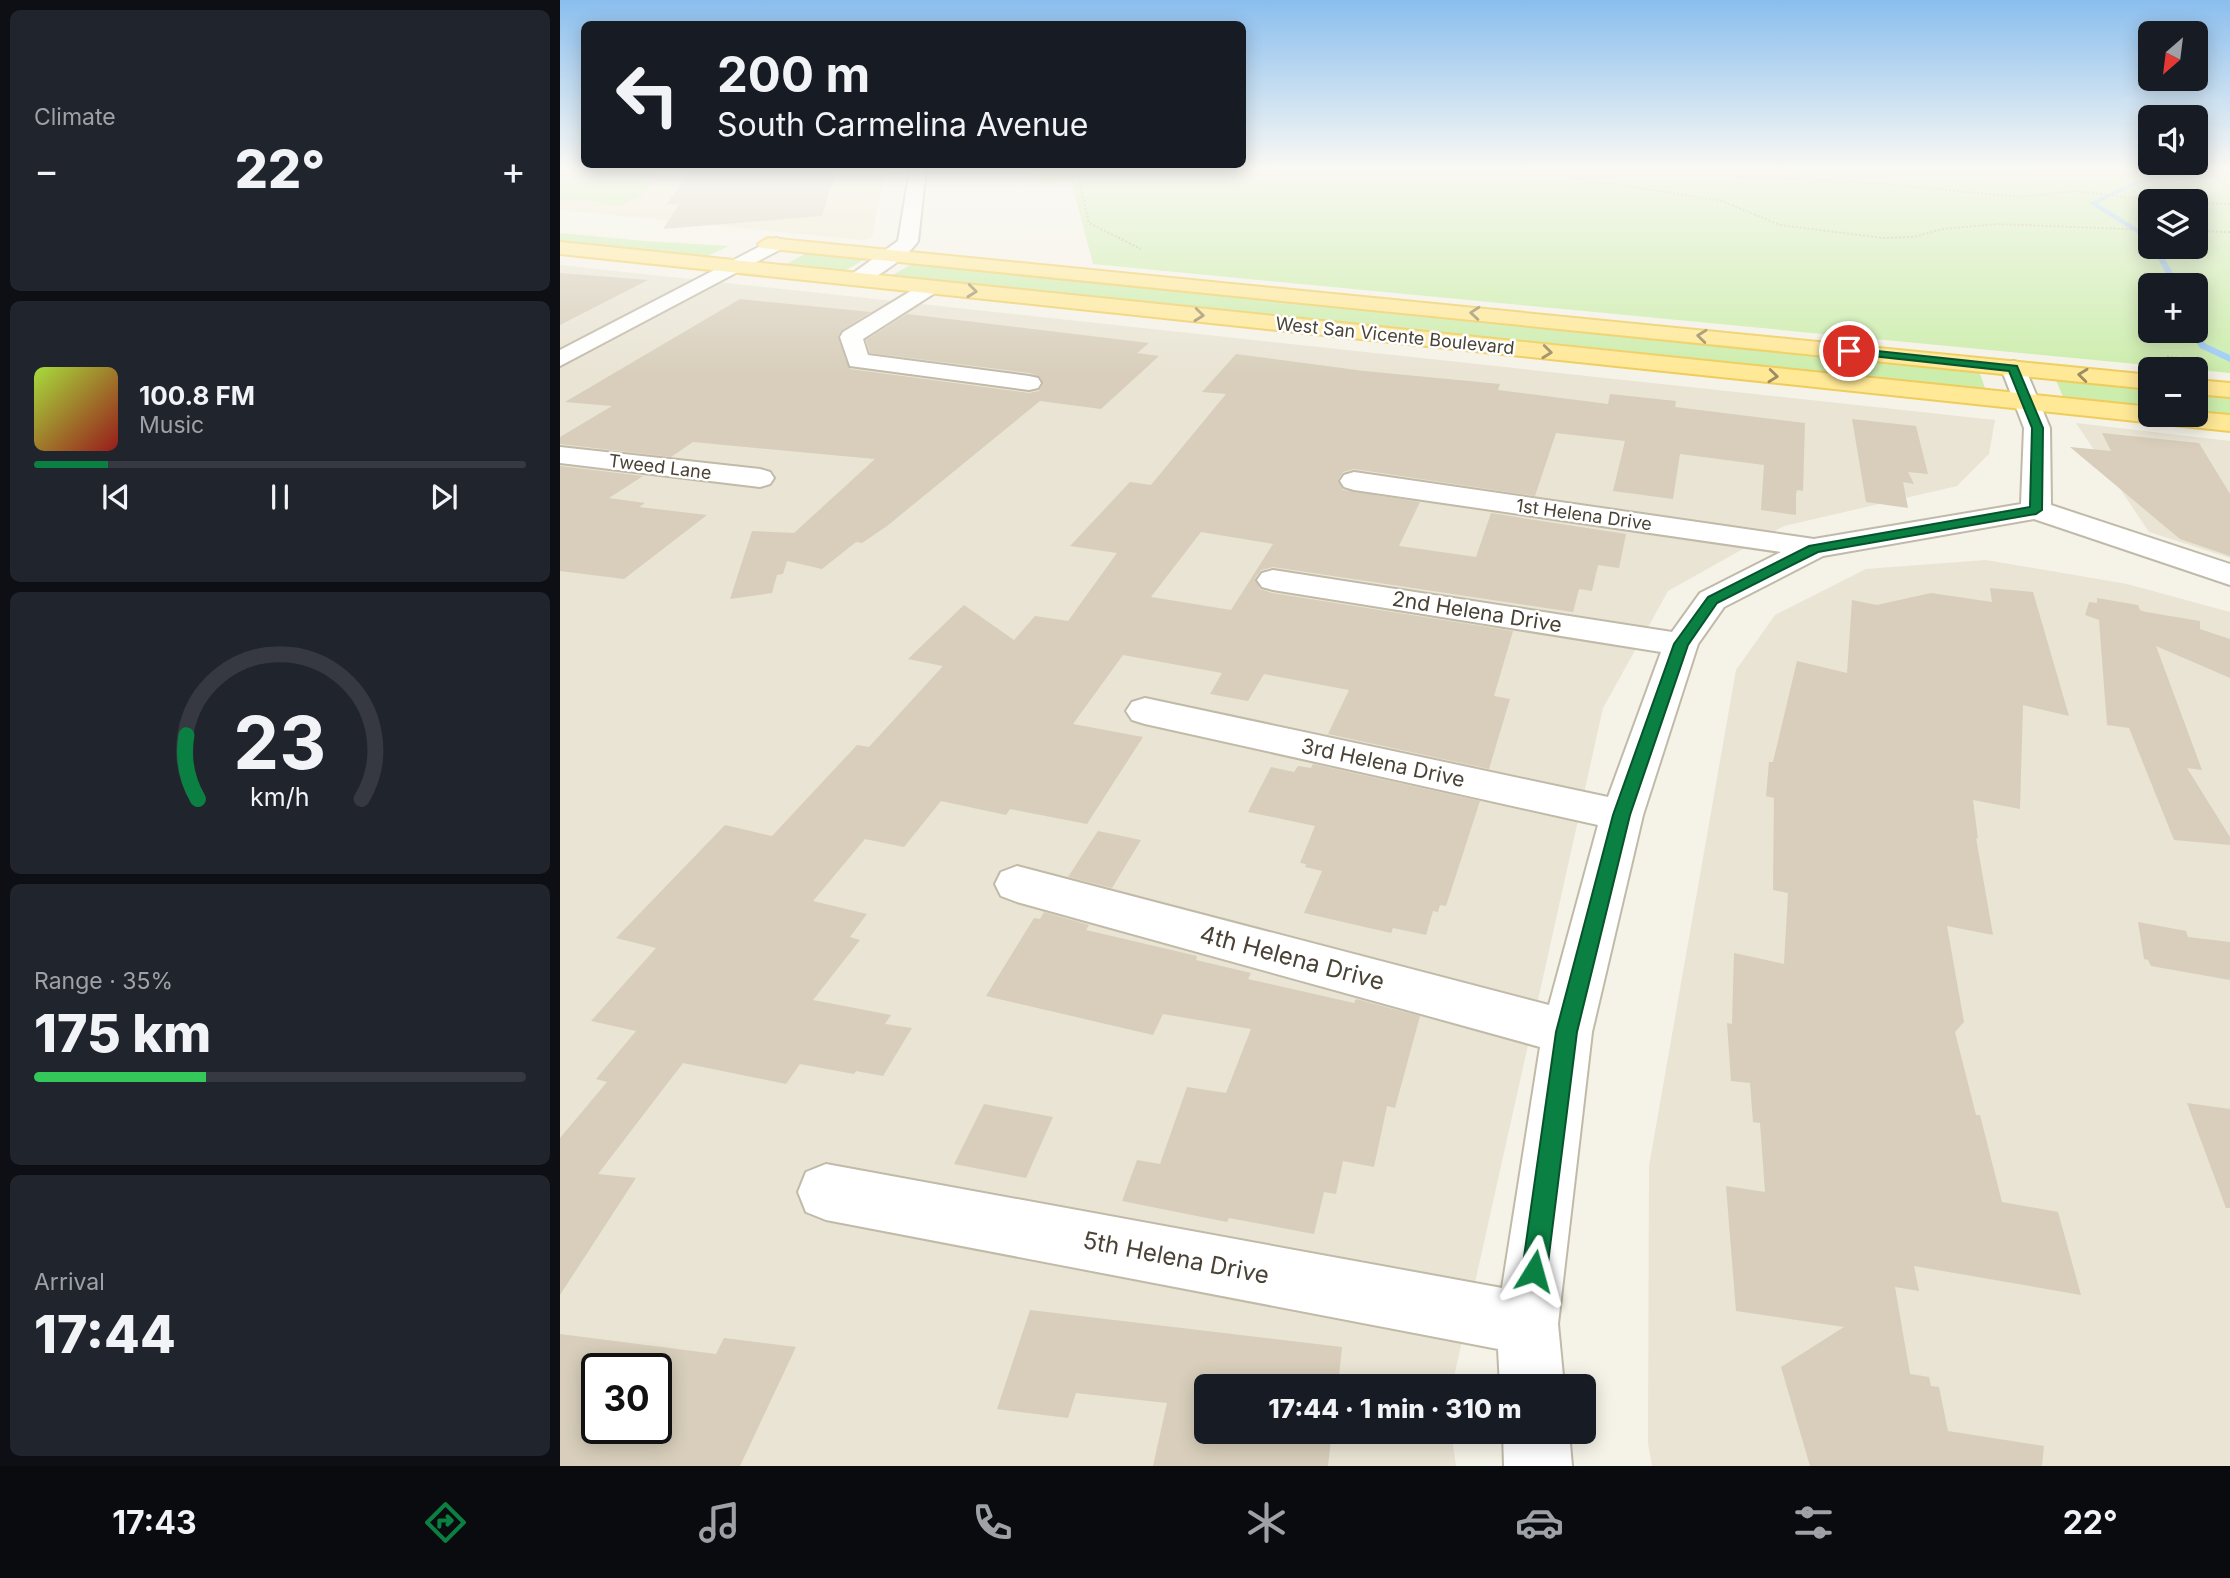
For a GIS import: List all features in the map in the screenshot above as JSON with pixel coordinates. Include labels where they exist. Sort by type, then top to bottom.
[{"type":"main road","name":"West San Vicente Boulevard","points":[[742,241],[2138,381]]},
{"type":"main road","name":"West San Vicente Boulevard","points":[[560,248],[2230,423]]},
{"type":"main road","points":[[2208,388],[2230,390]]},
{"type":"street","points":[[856,280],[891,256],[908,237]]},
{"type":"street","points":[[560,359],[776,244]]},
{"type":"street","points":[[931,287],[851,337],[858,361],[1029,383]]},
{"type":"street","points":[[2013,368],[2037,428],[2036,510]]},
{"type":"street","name":"Tweed Lane","points":[[560,455],[760,478]]},
{"type":"street","name":"1st Helena Drive","points":[[1354,481],[1814,548]]},
{"type":"street","points":[[1531,1374],[1527,1324],[1567,1032],[1622,815],[1681,644],[1712,600],[1814,548],[2036,510],[2230,575]]},
{"type":"street","name":"2nd Helena Drive","points":[[1273,580],[1681,644]]},
{"type":"street","name":"3rd Helena Drive","points":[[1144,711],[1622,815]]},
{"type":"street","name":"4th Helena Drive","points":[[1017,884],[1567,1032]]},
{"type":"street","name":"5th Helena Drive","points":[[826,1192],[1527,1324]]},
{"type":"street","points":[[1537,1444],[1538,1466]]},
{"type":"path","points":[[1878,237],[1907,237]]},
{"type":"shaded area","points":[[837,237],[871,237],[863,240]]},
{"type":"shaded area","points":[[560,265],[1995,420],[1989,454],[1957,486],[1784,526],[1668,591],[1603,708],[1455,1374],[1194,1374],[1194,1444],[1453,1444],[1456,1466],[560,1466]]},
{"type":"shaded area","points":[[2076,423],[2230,441],[2230,558],[2149,532]]},
{"type":"shaded area","points":[[1986,560],[2127,584],[2230,612],[2230,1466],[1652,1466],[1648,1443],[1649,1166],[1736,670],[1775,615],[1866,569]]},
{"type":"green space","points":[[560,237],[606,237],[729,246],[703,258],[560,243]]},
{"type":"green space","points":[[1086,237],[2138,237],[2138,259],[2208,259],[2208,237],[2230,237],[2230,373],[2208,371],[2208,357],[2138,357],[2138,364],[1093,264]]},
{"type":"green space","points":[[807,253],[865,259],[841,273],[783,266]]},
{"type":"green space","points":[[912,264],[1979,371],[1986,391],[889,277]]},
{"type":"green space","points":[[2055,378],[2138,387],[2138,407],[2064,399]]},
{"type":"green space","points":[[2208,394],[2230,396],[2230,416],[2208,414]]},
{"type":"building","points":[[560,273],[648,280],[560,325]]},
{"type":"building","points":[[740,299],[871,312],[842,330],[838,336],[850,369],[1029,393],[1039,391],[1043,384],[1040,377],[1030,373],[870,353],[866,340],[907,314],[1149,343],[1137,353],[1159,356],[1101,409],[1040,401],[887,526],[862,543],[856,542],[822,569],[787,561],[783,574],[777,575],[772,593],[730,599],[752,531],[794,533],[875,459],[693,442],[671,457],[560,444],[560,437],[612,406],[565,402]]},
{"type":"building","points":[[1236,354],[1364,371],[1500,384],[1498,390],[1608,404],[1610,394],[1676,401],[1675,407],[1805,423],[1803,491],[1797,490],[1796,515],[1761,510],[1764,465],[1680,454],[1673,499],[1613,491],[1625,441],[1556,433],[1535,496],[1354,469],[1343,472],[1338,480],[1343,490],[1420,502],[1399,546],[1476,557],[1491,513],[1626,534],[1619,568],[1598,565],[1592,591],[1579,589],[1573,612],[1273,567],[1261,570],[1255,578],[1260,589],[1272,593],[1513,631],[1494,696],[1510,699],[1489,769],[1328,734],[1349,690],[1264,674],[1248,701],[1210,694],[1222,673],[1123,655],[1073,724],[1143,737],[1087,824],[1010,809],[1006,815],[941,801],[904,847],[865,839],[813,901],[867,914],[850,937],[860,940],[813,1000],[891,1015],[885,1024],[912,1028],[883,1076],[856,1071],[854,1074],[800,1064],[786,1084],[683,1063],[598,1174],[636,1178],[560,1295],[560,1138],[607,1082],[596,1079],[636,1031],[591,1021],[656,948],[616,938],[725,825],[772,836],[857,745],[869,747],[943,666],[908,659],[964,605],[1014,640],[1035,616],[1068,621],[1117,553],[1070,546],[1130,482],[1151,485],[1226,394],[1202,392]],"holes":[[[1201,532],[1273,544],[1231,610],[1151,597]]]},
{"type":"building","points":[[1852,419],[1916,426],[1928,474],[1908,472],[1914,484],[1903,482],[1908,508],[1866,502]]},
{"type":"building","points":[[2102,433],[2199,443],[2230,494],[2230,556],[2180,539],[2070,447],[2111,451]]},
{"type":"building","points":[[560,466],[643,476],[609,498],[645,503],[639,507],[707,515],[624,579],[560,571]]},
{"type":"building","points":[[1990,588],[2033,592],[2069,716],[2023,705],[2020,809],[1973,800],[1978,839],[1976,838],[1993,935],[1947,926],[1964,1022],[1955,1032],[2002,1202],[2058,1212],[2081,1295],[1914,1266],[1919,1291],[1895,1287],[1910,1374],[1929,1377],[1931,1386],[1939,1387],[1948,1431],[2044,1446],[2042,1466],[1810,1466],[1781,1367],[1844,1327],[1736,1311],[1726,1186],[1765,1192],[1760,1123],[1753,1122],[1750,1083],[1731,1081],[1727,1023],[1732,1024],[1734,953],[1784,964],[1788,893],[1773,890],[1774,798],[1766,796],[1769,762],[1773,762],[1797,661],[1847,673],[1852,600],[1877,605],[1931,593],[1992,602]]},
{"type":"building","points":[[2097,598],[2138,605],[2140,610],[2146,612],[2200,621],[2200,629],[2230,639],[2230,678],[2156,646],[2202,770],[2187,768],[2230,837],[2230,845],[2174,840],[2129,728],[2107,725],[2099,620],[2085,615],[2089,602],[2097,603]]},
{"type":"building","points":[[1313,764],[1480,801],[1446,906],[1440,905],[1438,912],[1433,911],[1426,935],[1393,928],[1391,933],[1304,913],[1322,871],[1300,863],[1315,826],[1248,812],[1271,767],[1294,772],[1298,766],[1311,768]]},
{"type":"building","points":[[1098,831],[1141,840],[1112,888],[1068,877]]},
{"type":"building","points":[[1044,912],[1089,925],[1086,930],[1197,956],[1196,960],[1251,973],[1248,979],[1354,1003],[1356,999],[1420,1016],[1395,1108],[1387,1106],[1374,1167],[1343,1161],[1336,1194],[1324,1192],[1314,1234],[1229,1218],[1227,1222],[1122,1201],[1137,1160],[1160,1164],[1187,1087],[1226,1093],[1251,1029],[1163,1014],[1153,1035],[986,996],[1034,918],[1040,919]]},
{"type":"building","points":[[2138,922],[2186,931],[2188,937],[2230,942],[2230,980],[2151,966],[2148,960],[2144,959]]},
{"type":"building","points":[[2187,1103],[2230,1109],[2230,1208],[2226,1208]]},
{"type":"building","points":[[984,1104],[1053,1117],[1026,1178],[954,1164]]},
{"type":"building","points":[[1030,1310],[1342,1347],[1339,1374],[1194,1374],[1194,1444],[1331,1444],[1328,1466],[1153,1466],[1167,1403],[1076,1393],[1068,1418],[997,1409]]},
{"type":"building","points":[[560,1334],[716,1354],[724,1338],[796,1347],[740,1466],[560,1466]]},
{"type":"waterway","points":[[2162,259],[2169,273]]},
{"type":"waterway","points":[[2200,343],[2230,359]]},
{"type":"route","points":[[1534,1271],[1567,1032],[1622,815],[1681,644],[1712,600],[1814,548],[2036,510],[2037,428],[2013,368],[1849,351]]}]
